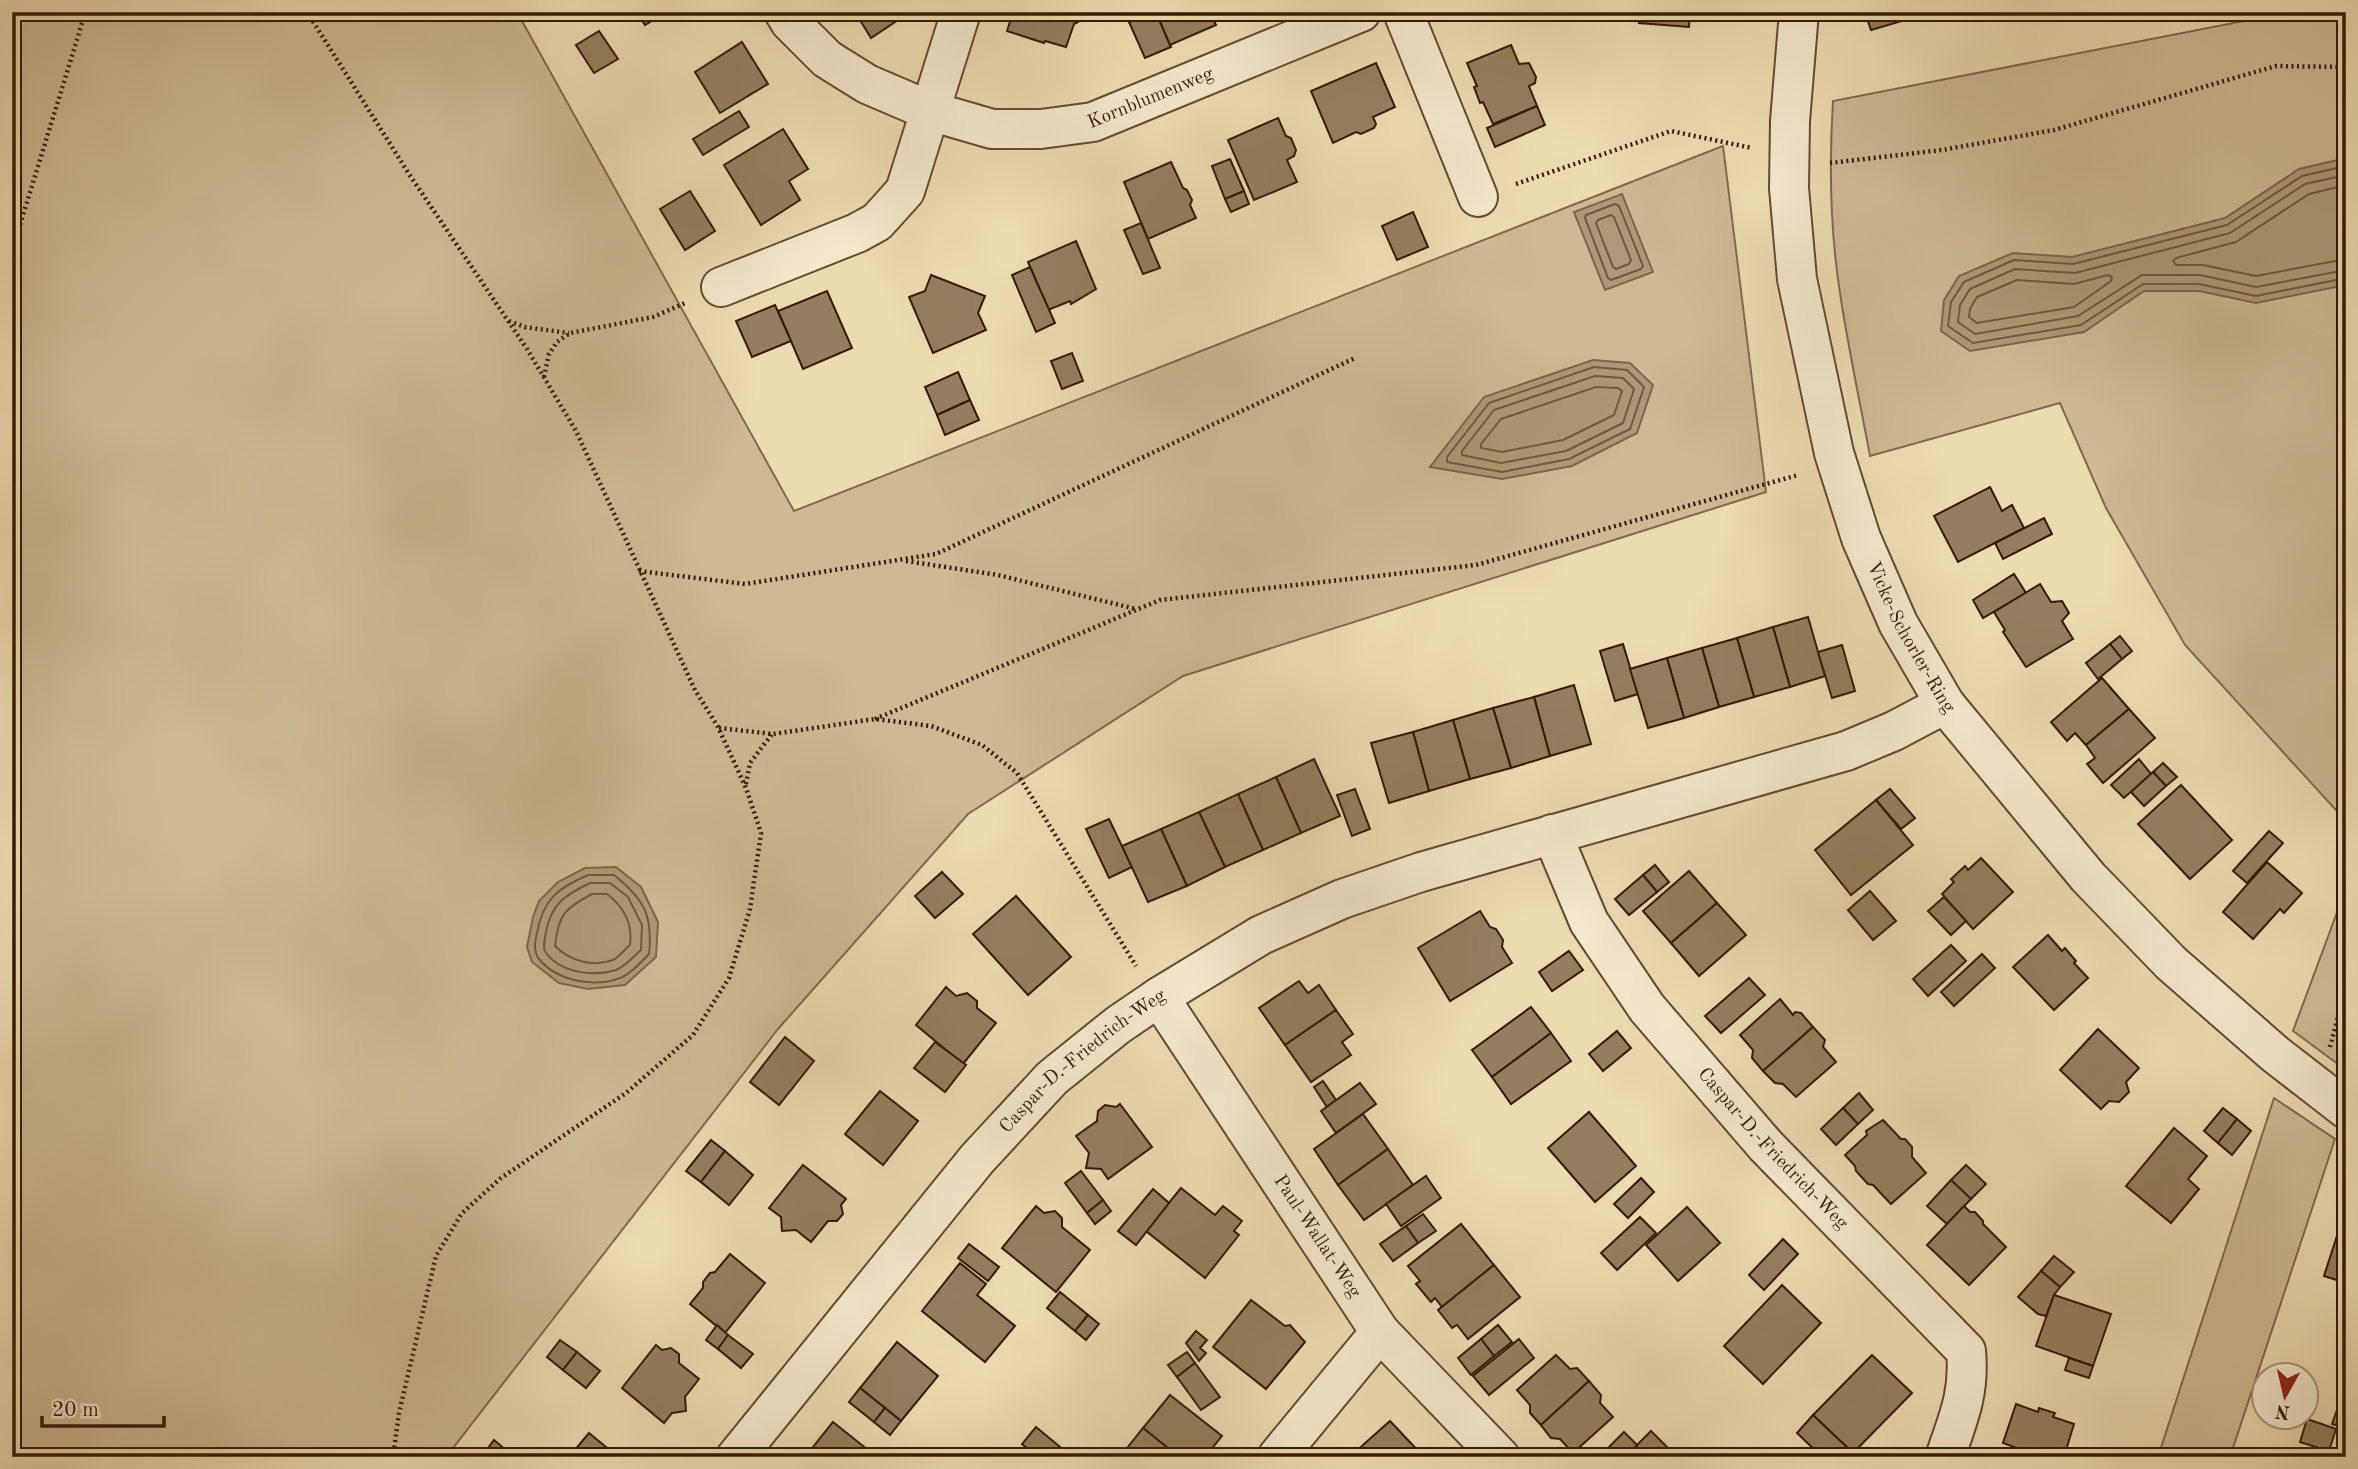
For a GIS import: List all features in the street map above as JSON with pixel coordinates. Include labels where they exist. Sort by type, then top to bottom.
[{"type":"street","name":"Kornblumenweg","points":[[784,12],[790,22],[827,59],[867,84],[930,111],[992,129],[1041,129],[1093,122],[1361,12]]},
{"type":"street","points":[[721,287],[857,233],[877,222],[905,191],[961,12]]},
{"type":"street","points":[[1404,12],[1478,197]]},
{"type":"street","name":"Vicke-Schorler-Ring","points":[[1799,12],[1790,121],[1789,188],[1797,279],[1834,453],[1861,538],[1898,623],[1945,704],[2088,877],[2171,962],[2275,1054],[2346,1109]]},
{"type":"street","name":"Caspar-D.-Friedrich-Weg","points":[[736,1457],[977,1158],[1052,1078],[1118,1025],[1159,997],[1261,934],[1342,899],[1421,872],[1846,751],[1894,731],[1945,704]]},
{"type":"street","name":"Caspar-D.-Friedrich-Weg","points":[[1552,834],[1588,922],[1647,1008],[1766,1146],[1966,1351],[1969,1375],[1964,1400],[1945,1457]]},
{"type":"street","name":"Paul-Wallat-Weg","points":[[1159,997],[1380,1332],[1500,1457]]},
{"type":"street","points":[[1277,1457],[1380,1332]]},
{"type":"path","points":[[12,251],[83,20],[57,12]]},
{"type":"path","points":[[307,12],[409,174],[508,321],[576,431],[695,690],[718,727],[746,788],[761,833],[750,909],[729,978],[693,1035],[626,1093],[500,1178],[462,1213],[436,1256],[399,1413],[393,1457]]},
{"type":"path","points":[[1829,163],[1942,150],[2054,130],[2276,66],[2346,67]]},
{"type":"path","points":[[1478,197],[1671,131],[1757,150]]},
{"type":"path","points":[[508,321],[525,327],[570,333],[653,317],[721,287]]},
{"type":"path","points":[[544,378],[549,354],[557,342],[570,333]]},
{"type":"path","points":[[639,571],[745,584],[936,554],[1355,358]]},
{"type":"path","points":[[718,727],[772,734],[875,719],[1160,600],[1476,565],[1802,474]]},
{"type":"path","points":[[899,560],[998,575],[1137,609]]},
{"type":"path","points":[[875,719],[931,726],[982,745],[1017,774],[1139,970],[1159,997]]},
{"type":"path","points":[[746,788],[746,775],[750,764],[772,734]]},
{"type":"path","points":[[2328,1056],[2346,987]]},
{"type":"shaded area","points":[[12,12],[517,12],[794,511],[1723,146],[1766,492],[1183,676],[968,814],[778,1029],[446,1457],[12,1457]]},
{"type":"shaded area","points":[[2249,20],[2346,20],[2346,821],[2185,645],[2106,508],[2060,403],[1870,456],[1847,334],[1834,245],[1831,197],[1833,101]]},
{"type":"shaded area","points":[[2346,888],[2346,1070],[2293,1031]]},
{"type":"shaded area","points":[[2274,1098],[2335,1139],[2262,1360],[2250,1360],[2250,1396],[2230,1457],[2158,1457]]},
{"type":"water","points":[[2346,158],[2346,285],[2256,303],[2199,291],[2144,291],[2084,332],[1970,351],[1941,331],[1944,300],[1959,276],[2013,253],[2072,257],[2225,218],[2299,169]]},
{"type":"water","points":[[1622,194],[1653,272],[1605,290],[1574,212]]},
{"type":"water","points":[[1593,360],[1630,363],[1653,385],[1637,433],[1572,466],[1502,479],[1430,467],[1484,397]]},
{"type":"water","points":[[616,867],[641,887],[658,922],[656,957],[625,985],[588,989],[559,983],[532,962],[527,947],[539,901],[558,882],[585,868]]},
{"type":"building","points":[[637,12],[666,12],[645,25]]},
{"type":"building","points":[[855,12],[910,12],[871,38]]},
{"type":"building","points":[[1013,12],[1081,12],[1066,47],[1007,31]]},
{"type":"building","points":[[1127,12],[1145,12],[1147,15],[1129,22]]},
{"type":"building","points":[[1145,12],[1156,12],[1171,47],[1145,58],[1129,22],[1147,15]]},
{"type":"building","points":[[1156,12],[1210,12],[1216,25],[1170,45]]},
{"type":"building","points":[[1640,12],[1690,12],[1689,27],[1639,23]]},
{"type":"building","points":[[1865,12],[1903,12],[1905,20],[1871,30]]},
{"type":"building","points":[[1903,12],[1928,12],[1928,14],[1905,20]]},
{"type":"building","points":[[599,31],[618,59],[594,73],[576,45]]},
{"type":"building","points":[[742,42],[768,84],[720,113],[695,72]]},
{"type":"building","points":[[1511,45],[1519,64],[1529,63],[1536,77],[1535,83],[1529,86],[1537,106],[1493,124],[1483,102],[1480,103],[1474,87],[1477,86],[1467,63]]},
{"type":"building","points":[[1376,63],[1395,107],[1373,117],[1376,124],[1374,128],[1361,134],[1356,132],[1333,143],[1311,91]]},
{"type":"building","points":[[1537,106],[1545,125],[1495,147],[1487,128]]},
{"type":"building","points":[[739,111],[749,127],[703,155],[693,139]]},
{"type":"building","points":[[1278,118],[1296,150],[1294,156],[1287,160],[1297,182],[1254,200],[1228,140]]},
{"type":"building","points":[[783,129],[808,169],[789,181],[800,200],[761,225],[724,165]]},
{"type":"building","points":[[1230,159],[1244,191],[1225,199],[1212,166]]},
{"type":"building","points":[[1171,162],[1192,200],[1190,205],[1196,218],[1148,239],[1124,182]]},
{"type":"building","points":[[690,191],[715,231],[685,250],[660,209]]},
{"type":"building","points":[[1244,191],[1249,204],[1231,212],[1225,199]]},
{"type":"building","points":[[1413,212],[1428,247],[1397,260],[1382,226]]},
{"type":"building","points":[[1141,223],[1160,268],[1143,274],[1124,230]]},
{"type":"building","points":[[1076,241],[1096,289],[1071,304],[1070,301],[1048,310],[1028,262]]},
{"type":"building","points":[[1030,267],[1055,323],[1036,332],[1012,275]]},
{"type":"building","points":[[931,275],[985,296],[978,313],[986,330],[933,353],[909,297],[925,291]]},
{"type":"building","points":[[827,291],[852,348],[803,369],[778,311]]},
{"type":"building","points":[[775,305],[791,341],[752,357],[736,321]]},
{"type":"building","points":[[1072,353],[1083,381],[1062,389],[1051,361]]},
{"type":"building","points":[[958,372],[970,400],[937,415],[925,387]]},
{"type":"building","points":[[970,400],[979,420],[945,435],[937,415]]},
{"type":"building","points":[[1990,487],[2002,511],[2012,505],[2024,528],[1958,562],[1934,516]]},
{"type":"building","points":[[2044,518],[2052,534],[2003,559],[1995,543]]},
{"type":"building","points":[[2014,574],[2026,593],[1983,618],[1973,600]]},
{"type":"building","points":[[2040,584],[2051,602],[2062,601],[2069,613],[2062,621],[2073,639],[2026,667],[2003,632],[2005,630],[1994,612]]},
{"type":"building","points":[[1808,617],[1825,676],[1790,687],[1773,627]]},
{"type":"building","points":[[1773,627],[1790,687],[1754,697],[1737,638]]},
{"type":"building","points":[[2120,636],[2132,651],[2122,659],[2110,644]]},
{"type":"building","points":[[1737,638],[1754,697],[1719,707],[1702,648]]},
{"type":"building","points":[[1623,644],[1638,694],[1615,701],[1600,651]]},
{"type":"building","points":[[2110,644],[2122,659],[2098,679],[2086,663]]},
{"type":"building","points":[[1842,645],[1855,691],[1832,698],[1818,652]]},
{"type":"building","points":[[1702,648],[1719,707],[1684,718],[1667,658]]},
{"type":"building","points":[[1667,658],[1684,718],[1648,728],[1630,669]]},
{"type":"building","points":[[2102,678],[2129,709],[2086,745],[2075,733],[2067,741],[2051,722]]},
{"type":"building","points":[[1574,685],[1591,744],[1550,756],[1534,697]]},
{"type":"building","points":[[1534,697],[1550,756],[1511,768],[1493,708]]},
{"type":"building","points":[[1493,708],[1511,768],[1470,779],[1453,720]]},
{"type":"building","points":[[2129,709],[2155,738],[2103,783],[2087,764],[2095,758],[2086,745]]},
{"type":"building","points":[[1453,720],[1470,779],[1429,791],[1413,732]]},
{"type":"building","points":[[1413,732],[1429,791],[1389,803],[1371,743]]},
{"type":"building","points":[[1314,759],[1340,816],[1301,833],[1276,777]]},
{"type":"building","points":[[2139,759],[2151,774],[2124,798],[2111,785]]},
{"type":"building","points":[[2163,763],[2177,777],[2166,786],[2153,772]]},
{"type":"building","points":[[2153,772],[2166,786],[2144,806],[2131,792]]},
{"type":"building","points":[[1276,777],[1301,833],[1263,850],[1238,794]]},
{"type":"building","points":[[2181,785],[2232,840],[2190,879],[2138,824]]},
{"type":"building","points":[[1355,789],[1370,829],[1352,836],[1337,795]]},
{"type":"building","points":[[1890,789],[1915,818],[1901,829],[1876,800]]},
{"type":"building","points":[[1238,794],[1263,850],[1225,867],[1199,812]]},
{"type":"building","points":[[1876,800],[1913,845],[1851,895],[1815,850]]},
{"type":"building","points":[[1199,812],[1225,867],[1187,886],[1161,829]]},
{"type":"building","points":[[1109,819],[1132,867],[1109,878],[1086,829]]},
{"type":"building","points":[[1161,829],[1187,886],[1148,902],[1122,846]]},
{"type":"building","points":[[2269,831],[2283,843],[2247,883],[2233,871]]},
{"type":"building","points":[[1981,858],[2013,892],[1973,929],[1942,894],[1954,882],[1951,879],[1965,866],[1968,870]]},
{"type":"building","points":[[2267,862],[2302,893],[2284,913],[2280,909],[2253,939],[2223,912]]},
{"type":"building","points":[[1655,865],[1669,882],[1657,892],[1643,875]]},
{"type":"building","points":[[1689,871],[1717,903],[1671,943],[1643,911]]},
{"type":"building","points":[[942,872],[963,894],[935,918],[915,896]]},
{"type":"building","points":[[1643,875],[1657,892],[1629,915],[1615,899]]},
{"type":"building","points":[[1870,891],[1896,921],[1873,940],[1848,910]]},
{"type":"building","points":[[1016,896],[1071,957],[1028,995],[973,934]]},
{"type":"building","points":[[1944,897],[1966,921],[1951,935],[1928,911]]},
{"type":"building","points":[[1717,903],[1746,935],[1699,976],[1671,943]]},
{"type":"building","points":[[1480,911],[1490,927],[1496,929],[1503,940],[1502,947],[1512,963],[1450,1001],[1418,948]]},
{"type":"building","points":[[2048,935],[2062,951],[2065,948],[2088,978],[2054,1010],[2013,967]]},
{"type":"building","points":[[1951,945],[1966,961],[1928,996],[1913,979]]},
{"type":"building","points":[[1569,951],[1583,970],[1552,991],[1539,972]]},
{"type":"building","points":[[1982,954],[1995,968],[1954,1006],[1941,992]]},
{"type":"building","points":[[1749,978],[1765,995],[1721,1033],[1705,1016]]},
{"type":"building","points":[[1299,981],[1308,993],[1319,985],[1336,1010],[1285,1045],[1259,1008]]},
{"type":"building","points":[[946,987],[956,996],[967,993],[977,1001],[977,1008],[996,1023],[963,1064],[916,1025]]},
{"type":"building","points":[[1780,999],[1793,1015],[1795,1012],[1801,1013],[1813,1027],[1763,1071],[1752,1058],[1753,1050],[1740,1035]]},
{"type":"building","points":[[1531,1007],[1551,1033],[1492,1077],[1472,1050]]},
{"type":"building","points":[[1336,1010],[1353,1034],[1342,1042],[1351,1055],[1311,1082],[1285,1045]]},
{"type":"building","points":[[1813,1027],[1825,1040],[1823,1047],[1836,1062],[1796,1097],[1783,1084],[1775,1083],[1763,1071]]},
{"type":"building","points":[[2098,1029],[2139,1068],[2126,1082],[2129,1092],[2119,1102],[2109,1101],[2101,1109],[2060,1070]]},
{"type":"building","points":[[1617,1031],[1631,1048],[1603,1071],[1589,1054]]},
{"type":"building","points":[[1551,1033],[1571,1061],[1511,1104],[1492,1077]]},
{"type":"building","points":[[785,1037],[814,1061],[779,1105],[750,1082]]},
{"type":"building","points":[[935,1042],[966,1065],[945,1092],[914,1068]]},
{"type":"building","points":[[1323,1081],[1336,1100],[1327,1107],[1314,1087]]},
{"type":"building","points":[[1360,1083],[1376,1104],[1336,1133],[1321,1111]]},
{"type":"building","points":[[880,1091],[918,1121],[883,1165],[845,1134]]},
{"type":"building","points":[[1859,1093],[1873,1110],[1858,1124],[1843,1108]]},
{"type":"building","points":[[1120,1104],[1152,1147],[1108,1179],[1101,1169],[1086,1168],[1089,1153],[1076,1136],[1097,1121],[1098,1111],[1105,1105],[1116,1107]]},
{"type":"building","points":[[1843,1108],[1858,1124],[1836,1145],[1821,1129]]},
{"type":"building","points":[[2223,1108],[2237,1119],[2218,1143],[2204,1131]]},
{"type":"building","points":[[1589,1112],[1636,1166],[1595,1202],[1548,1148]]},
{"type":"building","points":[[1363,1114],[1388,1149],[1338,1185],[1314,1149]]},
{"type":"building","points":[[2237,1119],[2251,1131],[2232,1155],[2218,1143]]},
{"type":"building","points":[[1883,1120],[1912,1147],[1912,1157],[1926,1173],[1891,1204],[1873,1185],[1868,1184],[1845,1155],[1867,1135],[1866,1131]]},
{"type":"building","points":[[2174,1128],[2207,1156],[2188,1179],[2199,1189],[2171,1223],[2126,1186]]},
{"type":"building","points":[[711,1140],[725,1151],[701,1182],[686,1171]]},
{"type":"building","points":[[1388,1149],[1413,1185],[1364,1220],[1338,1185]]},
{"type":"building","points":[[725,1151],[753,1175],[729,1205],[701,1182]]},
{"type":"building","points":[[803,1165],[846,1199],[841,1205],[843,1214],[837,1221],[828,1221],[811,1242],[796,1230],[782,1231],[781,1217],[769,1208]]},
{"type":"building","points":[[1966,1165],[1986,1184],[1971,1199],[1951,1180]]},
{"type":"building","points":[[1081,1171],[1103,1200],[1087,1213],[1065,1183]]},
{"type":"building","points":[[1426,1176],[1441,1198],[1401,1226],[1386,1204]]},
{"type":"building","points":[[1641,1178],[1654,1192],[1628,1218],[1614,1204]]},
{"type":"building","points":[[1951,1180],[1971,1199],[1947,1224],[1927,1206]]},
{"type":"building","points":[[1181,1188],[1215,1215],[1223,1206],[1242,1221],[1234,1231],[1239,1235],[1205,1278],[1146,1231]]},
{"type":"building","points":[[1153,1189],[1169,1203],[1136,1245],[1118,1231]]},
{"type":"building","points":[[1103,1200],[1111,1211],[1095,1224],[1087,1213]]},
{"type":"building","points":[[1036,1206],[1044,1213],[1055,1211],[1062,1218],[1062,1227],[1090,1250],[1056,1292],[1002,1248]]},
{"type":"building","points":[[1964,1206],[1970,1212],[1975,1212],[2006,1247],[1969,1285],[1927,1245]]},
{"type":"building","points":[[1687,1207],[1720,1243],[1678,1281],[1646,1245]]},
{"type":"building","points":[[2346,1208],[2346,1283],[2324,1276]]},
{"type":"building","points":[[1423,1214],[1436,1231],[1418,1243],[1406,1226]]},
{"type":"building","points":[[1640,1217],[1656,1233],[1617,1270],[1601,1253]]},
{"type":"building","points":[[1461,1224],[1494,1265],[1442,1307],[1435,1298],[1431,1302],[1416,1284],[1420,1281],[1408,1266]]},
{"type":"building","points":[[1406,1226],[1418,1243],[1393,1261],[1380,1244]]},
{"type":"building","points":[[1783,1239],[1798,1254],[1764,1290],[1749,1275]]},
{"type":"building","points":[[969,1244],[999,1267],[988,1281],[958,1258]]},
{"type":"building","points":[[730,1254],[765,1283],[725,1333],[690,1304],[703,1288],[703,1282],[710,1273],[715,1272]]},
{"type":"building","points":[[2054,1256],[2074,1272],[2060,1287],[2041,1271]]},
{"type":"building","points":[[960,1263],[986,1284],[977,1295],[1015,1326],[985,1362],[922,1311]]},
{"type":"building","points":[[1494,1265],[1520,1297],[1468,1339],[1457,1325],[1452,1328],[1438,1310]]},
{"type":"building","points":[[2041,1271],[2060,1287],[2046,1316],[2038,1314],[2018,1297]]},
{"type":"building","points":[[1782,1285],[1821,1323],[1763,1384],[1724,1346]]},
{"type":"building","points":[[1060,1292],[1088,1315],[1075,1331],[1047,1308]]},
{"type":"building","points":[[2054,1295],[2111,1314],[2093,1366],[2036,1346]]},
{"type":"building","points":[[1251,1300],[1285,1326],[1290,1325],[1305,1342],[1266,1389],[1213,1347]]},
{"type":"building","points":[[1088,1315],[1099,1324],[1086,1340],[1075,1331]]},
{"type":"building","points":[[717,1325],[728,1335],[718,1349],[706,1340]]},
{"type":"building","points":[[1498,1325],[1512,1342],[1494,1356],[1481,1339]]},
{"type":"building","points":[[1196,1331],[1207,1340],[1200,1348],[1206,1353],[1199,1361],[1186,1343]]},
{"type":"building","points":[[728,1335],[753,1354],[741,1368],[718,1349]]},
{"type":"building","points":[[1481,1339],[1494,1356],[1471,1375],[1458,1358]]},
{"type":"building","points":[[1519,1339],[1534,1358],[1489,1395],[1473,1376]]},
{"type":"building","points":[[560,1340],[577,1352],[563,1370],[547,1357]]},
{"type":"building","points":[[897,1342],[938,1376],[901,1421],[860,1388]]},
{"type":"building","points":[[656,1345],[662,1350],[671,1348],[679,1354],[679,1363],[699,1379],[685,1397],[686,1411],[672,1413],[664,1423],[622,1388]]},
{"type":"building","points":[[577,1352],[600,1371],[586,1388],[563,1370]]},
{"type":"building","points":[[1187,1352],[1195,1363],[1177,1377],[1168,1365]]},
{"type":"building","points":[[1556,1355],[1570,1369],[1577,1368],[1589,1381],[1541,1425],[1530,1413],[1530,1405],[1517,1390]]},
{"type":"building","points":[[1872,1355],[1912,1393],[1853,1453],[1813,1415]]},
{"type":"building","points":[[2069,1358],[2093,1366],[2089,1378],[2065,1370]]},
{"type":"building","points":[[1195,1363],[1220,1397],[1201,1410],[1177,1377]]},
{"type":"building","points":[[1589,1381],[1601,1395],[1600,1403],[1613,1417],[1573,1453],[1560,1439],[1551,1438],[1541,1425]]},
{"type":"building","points":[[860,1388],[885,1408],[874,1422],[849,1402]]},
{"type":"building","points":[[1170,1395],[1222,1436],[1205,1457],[1179,1457],[1143,1428]]},
{"type":"building","points":[[2016,1404],[2038,1412],[2039,1408],[2055,1413],[2053,1417],[2074,1424],[2064,1457],[2028,1457],[2023,1455],[2025,1451],[2003,1443]]},
{"type":"building","points":[[2338,1407],[2346,1409],[2346,1428],[2332,1424]]},
{"type":"building","points":[[885,1408],[901,1421],[890,1435],[874,1422]]},
{"type":"building","points":[[1813,1415],[1853,1453],[1850,1457],[1822,1457],[1797,1433]]},
{"type":"building","points":[[1390,1421],[1423,1456],[1429,1450],[1435,1457],[1359,1457],[1355,1452]]},
{"type":"building","points":[[833,1422],[873,1454],[871,1457],[805,1457]]},
{"type":"building","points":[[2320,1423],[2336,1429],[2329,1451],[2300,1442],[2304,1430],[2320,1430]]},
{"type":"building","points":[[1036,1427],[1071,1457],[1038,1457],[1022,1444]]},
{"type":"building","points":[[1143,1428],[1179,1457],[1120,1457]]},
{"type":"building","points":[[1651,1431],[1671,1451],[1665,1457],[1646,1457],[1636,1446]]},
{"type":"building","points":[[1624,1432],[1637,1445],[1625,1457],[1617,1457],[1608,1448]]},
{"type":"building","points":[[589,1433],[618,1457],[569,1457]]},
{"type":"building","points":[[494,1440],[511,1454],[509,1457],[483,1455]]}]
